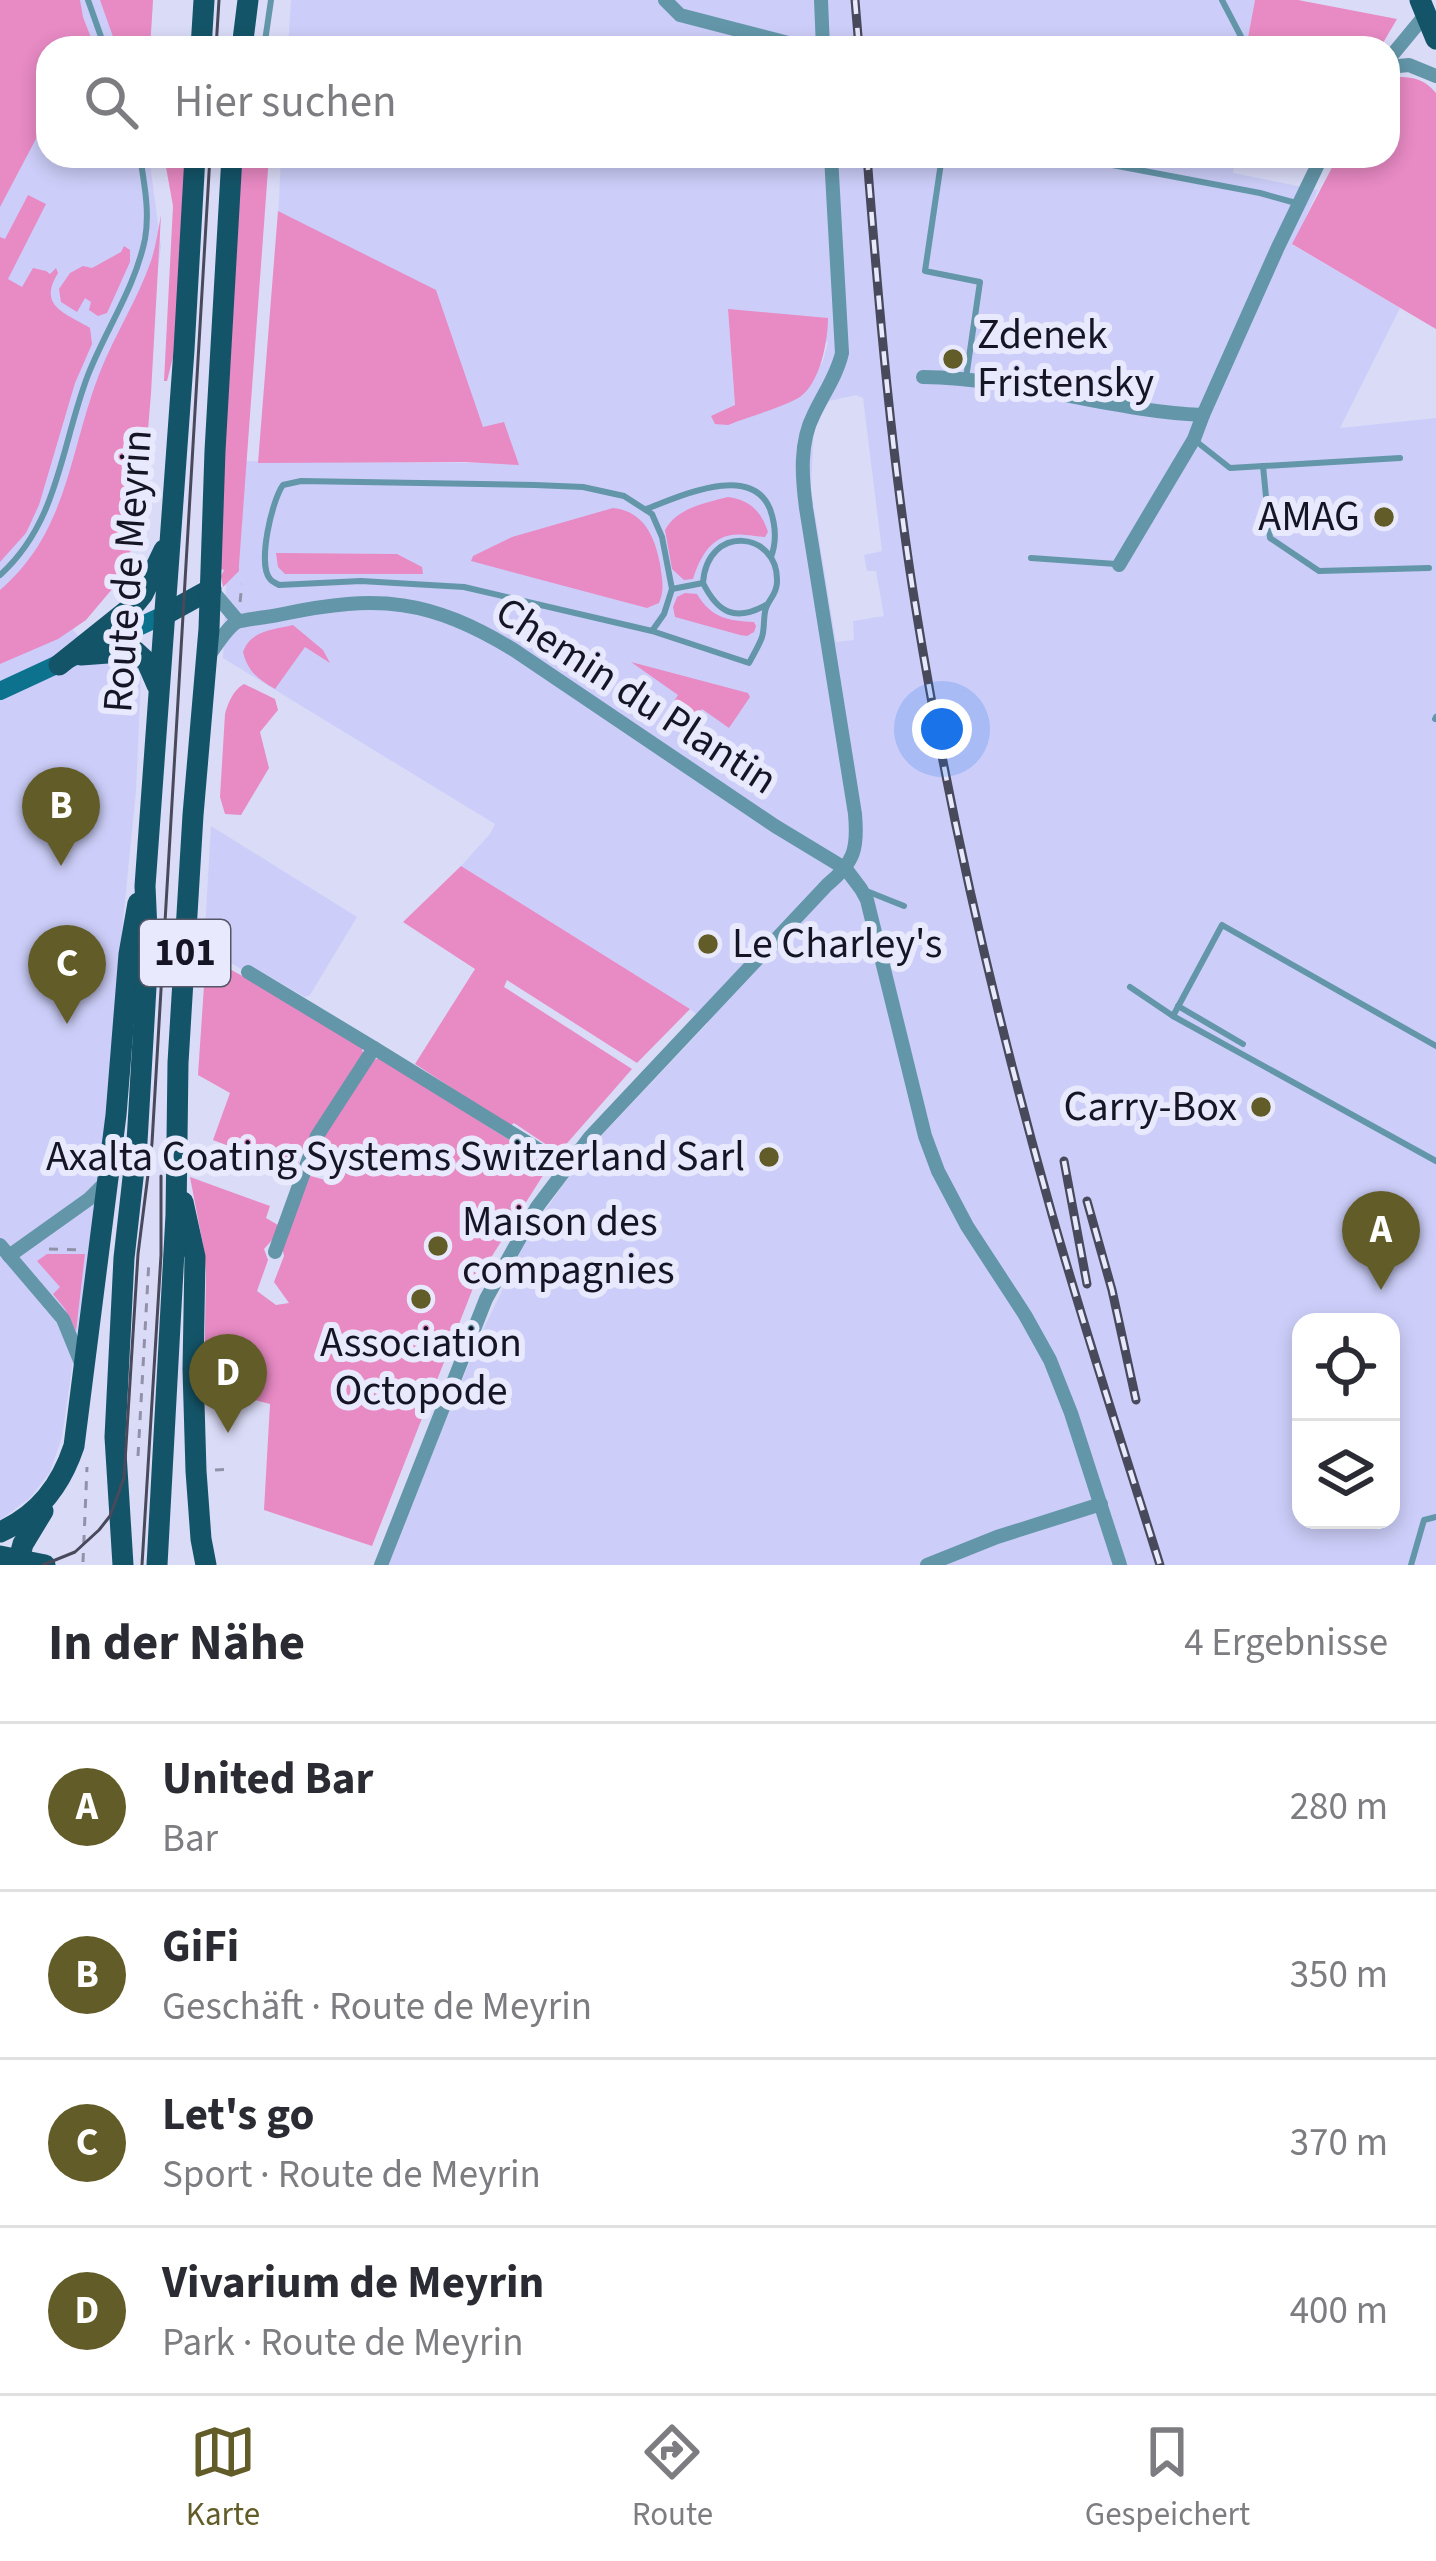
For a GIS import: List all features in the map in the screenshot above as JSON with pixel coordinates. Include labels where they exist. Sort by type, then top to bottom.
[{"type":"main road","points":[[202,36],[204,0]]},
{"type":"main road","points":[[244,36],[248,0]]},
{"type":"main road","points":[[1423,7],[1436,39]]},
{"type":"main road","name":"Route de Meyrin","points":[[124,1558],[115,1436],[124,1258],[137,1142],[148,953],[145,886],[194,168]]},
{"type":"main road","name":"Route de Meyrin","points":[[157,1558],[193,815],[207,658],[231,168]]},
{"type":"main road","points":[[59,665],[134,605],[169,538]]},
{"type":"main road","points":[[0,691],[81,656],[211,589]]},
{"type":"main road","points":[[81,656],[135,652],[147,662],[159,691]]},
{"type":"main road","points":[[44,1565],[14,1560],[62,1479],[74,1445],[116,1115],[128,954],[145,886]]},
{"type":"main road","points":[[175,1170],[195,1257],[193,1369],[206,1565]]},
{"type":"main road","points":[[0,1532],[32,1514],[51,1494]]},
{"type":"street","points":[[665,0],[680,15],[761,36]]},
{"type":"street","points":[[821,0],[822,36]]},
{"type":"street","points":[[1400,44],[1423,7]]},
{"type":"street","points":[[1400,64],[1436,76]]},
{"type":"street","points":[[381,1565],[486,1299],[528,1223],[590,1137],[846,869],[856,846],[802,472],[808,426],[842,352],[832,168]]},
{"type":"street","points":[[1119,565],[1193,439],[1316,168]]},
{"type":"street","points":[[923,377],[966,378],[1203,415]]},
{"type":"street","points":[[207,658],[238,621],[211,589]]},
{"type":"street","name":"Chemin du Plantin","points":[[238,621],[353,602],[415,606],[460,620],[514,650],[846,869]]},
{"type":"street","points":[[846,869],[867,900],[938,1171],[1050,1360],[1120,1565]]},
{"type":"street","points":[[248,972],[566,1166]]},
{"type":"street","points":[[274,1252],[317,1136],[374,1048]]},
{"type":"street","points":[[85,1374],[63,1319],[5,1251],[89,1199],[107,1181]]},
{"type":"street","points":[[927,1565],[1101,1504]]},
{"type":"lane","points":[[88,0],[101,36]]},
{"type":"lane","points":[[265,36],[271,0]]},
{"type":"lane","points":[[1222,0],[1240,36]]},
{"type":"lane","points":[[0,575],[26,547],[47,510],[86,379],[136,272],[147,224],[141,168]]},
{"type":"lane","points":[[940,168],[925,271],[980,282],[966,378]]},
{"type":"lane","points":[[1127,168],[1300,204]]},
{"type":"lane","points":[[1193,439],[1230,468],[1400,458]]},
{"type":"lane","points":[[1263,466],[1270,538],[1318,571],[1429,568]]},
{"type":"lane","points":[[652,631],[672,590],[662,537],[646,508],[611,491],[301,481],[283,485],[274,497],[266,566],[278,585],[362,581],[464,587],[652,631],[749,663],[761,638],[766,605]]},
{"type":"lane","points":[[646,508],[708,487],[736,485],[765,499],[776,537],[771,557],[776,593],[754,612],[734,614],[716,603],[703,583],[710,555],[731,542],[755,544],[771,557]]},
{"type":"lane","points":[[1031,558],[1119,565]]},
{"type":"lane","points":[[672,590],[703,583]]},
{"type":"lane","points":[[861,889],[904,906]]},
{"type":"lane","points":[[1173,1016],[1222,925],[1436,1046]]},
{"type":"lane","points":[[1130,987],[1173,1016],[1436,1161]]},
{"type":"lane","points":[[1178,1006],[1243,1044]]},
{"type":"lane","points":[[1411,1565],[1424,1520],[1436,1516]]},
{"type":"path","points":[[206,952],[248,972]]},
{"type":"path","points":[[44,1249],[87,1251]]},
{"type":"path","points":[[137,1456],[149,1260]]},
{"type":"path","points":[[79,1465],[100,1466]]},
{"type":"path","points":[[83,1562],[87,1465]]},
{"type":"path","points":[[207,1470],[231,1469]]},
{"type":"shaded area","points":[[0,0],[153,0],[151,36],[36,36],[36,168],[151,168],[161,247],[115,573],[73,630],[102,664],[127,660],[141,677],[109,1111],[62,1437],[50,1472],[30,1498],[0,1520]]},
{"type":"shaded area","points":[[0,0],[80,0],[90,36],[36,36],[36,139],[0,207]]},
{"type":"shaded area","points":[[100,0],[153,0],[151,36],[113,36]]},
{"type":"shaded area","points":[[291,0],[1255,0],[1248,36],[289,36]]},
{"type":"shaded area","points":[[1255,0],[1298,0],[1397,19],[1387,36],[1248,36]]},
{"type":"shaded area","points":[[1400,77],[1418,80],[1436,93],[1436,329],[1292,244],[1332,168],[1400,168]]},
{"type":"shaded area","points":[[166,168],[186,168],[176,345],[164,381],[173,206]]},
{"type":"shaded area","points":[[241,168],[268,168],[239,571],[223,587],[223,461]]},
{"type":"shaded area","points":[[280,168],[1234,168],[1233,173],[1318,190],[1293,245],[1400,308],[1340,428],[1436,418],[1436,1565],[387,1565],[481,1334],[528,1237],[599,1138],[708,1023],[461,866],[495,824],[223,658],[231,461],[487,463],[278,222]],"holes":[[[728,310],[828,342],[803,395],[735,405]],[[856,395],[863,398],[882,551],[864,555],[867,571],[876,571],[884,616],[853,621],[854,640],[836,642],[811,490],[815,404]]]},
{"type":"shaded area","points":[[28,195],[46,204],[8,279],[22,287],[33,268],[50,274],[56,268],[53,301],[90,328],[92,344],[75,383],[39,505],[26,533],[0,562],[0,237],[5,239]]},
{"type":"shaded area","points":[[278,211],[436,290],[483,427],[504,422],[519,465],[258,463]]},
{"type":"shaded area","points":[[161,215],[141,516],[129,556],[113,588],[86,620],[58,639],[0,664],[0,590],[23,567],[54,516],[100,372],[151,261]]},
{"type":"shaded area","points":[[124,246],[130,250],[130,262],[107,313],[98,316],[89,310],[91,302],[85,298],[77,312],[61,302],[59,289],[70,273],[83,266],[92,268]]},
{"type":"shaded area","points":[[728,309],[828,318],[822,361],[807,391],[728,425],[715,424],[711,416],[735,405]]},
{"type":"shaded area","points":[[728,497],[754,508],[768,532],[765,537],[734,535],[717,541],[705,553],[693,579],[684,580],[672,569],[665,530],[684,511]]},
{"type":"shaded area","points":[[613,508],[640,520],[655,544],[662,593],[659,603],[647,608],[471,561],[512,537]]},
{"type":"shaded area","points":[[276,553],[397,554],[422,567],[423,574],[285,574],[278,567]]},
{"type":"shaded area","points":[[697,594],[721,617],[754,622],[754,632],[740,635],[675,617],[677,597]]},
{"type":"shaded area","points":[[293,625],[323,650],[330,663],[305,647],[275,689],[255,674],[243,652],[257,635]]},
{"type":"shaded area","points":[[631,662],[750,697],[729,728],[702,709],[696,716],[674,701],[678,695]]},
{"type":"shaded area","points":[[244,684],[275,699],[278,710],[260,732],[269,768],[241,815],[225,814],[220,797],[225,714],[234,693]]},
{"type":"shaded area","points":[[211,826],[357,917],[310,995],[305,997],[251,966],[241,969],[204,947]]},
{"type":"shaded area","points":[[461,866],[690,1009],[637,1063],[507,980],[504,987],[632,1069],[562,1149],[556,1151],[514,1123],[510,1126],[415,1064],[475,969],[403,922]]},
{"type":"shaded area","points":[[206,956],[362,1046],[363,1055],[305,1149],[300,1150],[298,1172],[213,1140],[230,1093],[198,1075]]},
{"type":"shaded area","points":[[380,1058],[547,1164],[547,1169],[475,1283],[372,1546],[264,1510],[270,1404],[204,1386],[206,1273],[190,1177],[270,1206],[266,1218],[278,1225],[264,1249],[268,1260],[257,1291],[276,1305],[289,1303],[274,1282],[307,1175],[325,1180],[334,1158],[318,1151],[325,1134],[372,1060]]},
{"type":"shaded area","points":[[47,1254],[85,1254],[76,1331],[53,1294],[60,1287],[37,1261]]},
{"type":"tram line","points":[[217,36],[219,0]]},
{"type":"tram line","points":[[43,1565],[75,1552],[99,1530],[110,1516],[124,1478],[138,1254],[152,1143],[209,168]]},
{"type":"tram line","points":[[142,1565],[161,1255],[161,1176]]},
{"type":"railway","points":[[855,0],[858,36]]},
{"type":"railway","points":[[868,168],[900,502],[960,843],[1053,1218],[1160,1565]]},
{"type":"railway","points":[[1064,1161],[1087,1284]]},
{"type":"railway","points":[[1087,1201],[1136,1400]]},
{"type":"place","name":"Zdenek Fristensky","points":[[953,359]]},
{"type":"place","name":"AMAG","points":[[1384,517]]},
{"type":"place","name":"GiFi","points":[[61,866]]},
{"type":"place","name":"Le Charley's","points":[[708,944]]},
{"type":"place","name":"Let's go","points":[[67,1024]]},
{"type":"place","name":"Carry-Box","points":[[1261,1107]]},
{"type":"place","name":"Axalta Coating Systems Switzerland Sarl","points":[[769,1157]]},
{"type":"place","name":"Maison des compagnies","points":[[438,1246]]},
{"type":"place","name":"United Bar","points":[[1381,1290]]},
{"type":"place","name":"Association Octopode","points":[[421,1299]]},
{"type":"place","name":"Vivarium de Meyrin","points":[[228,1433]]}]
